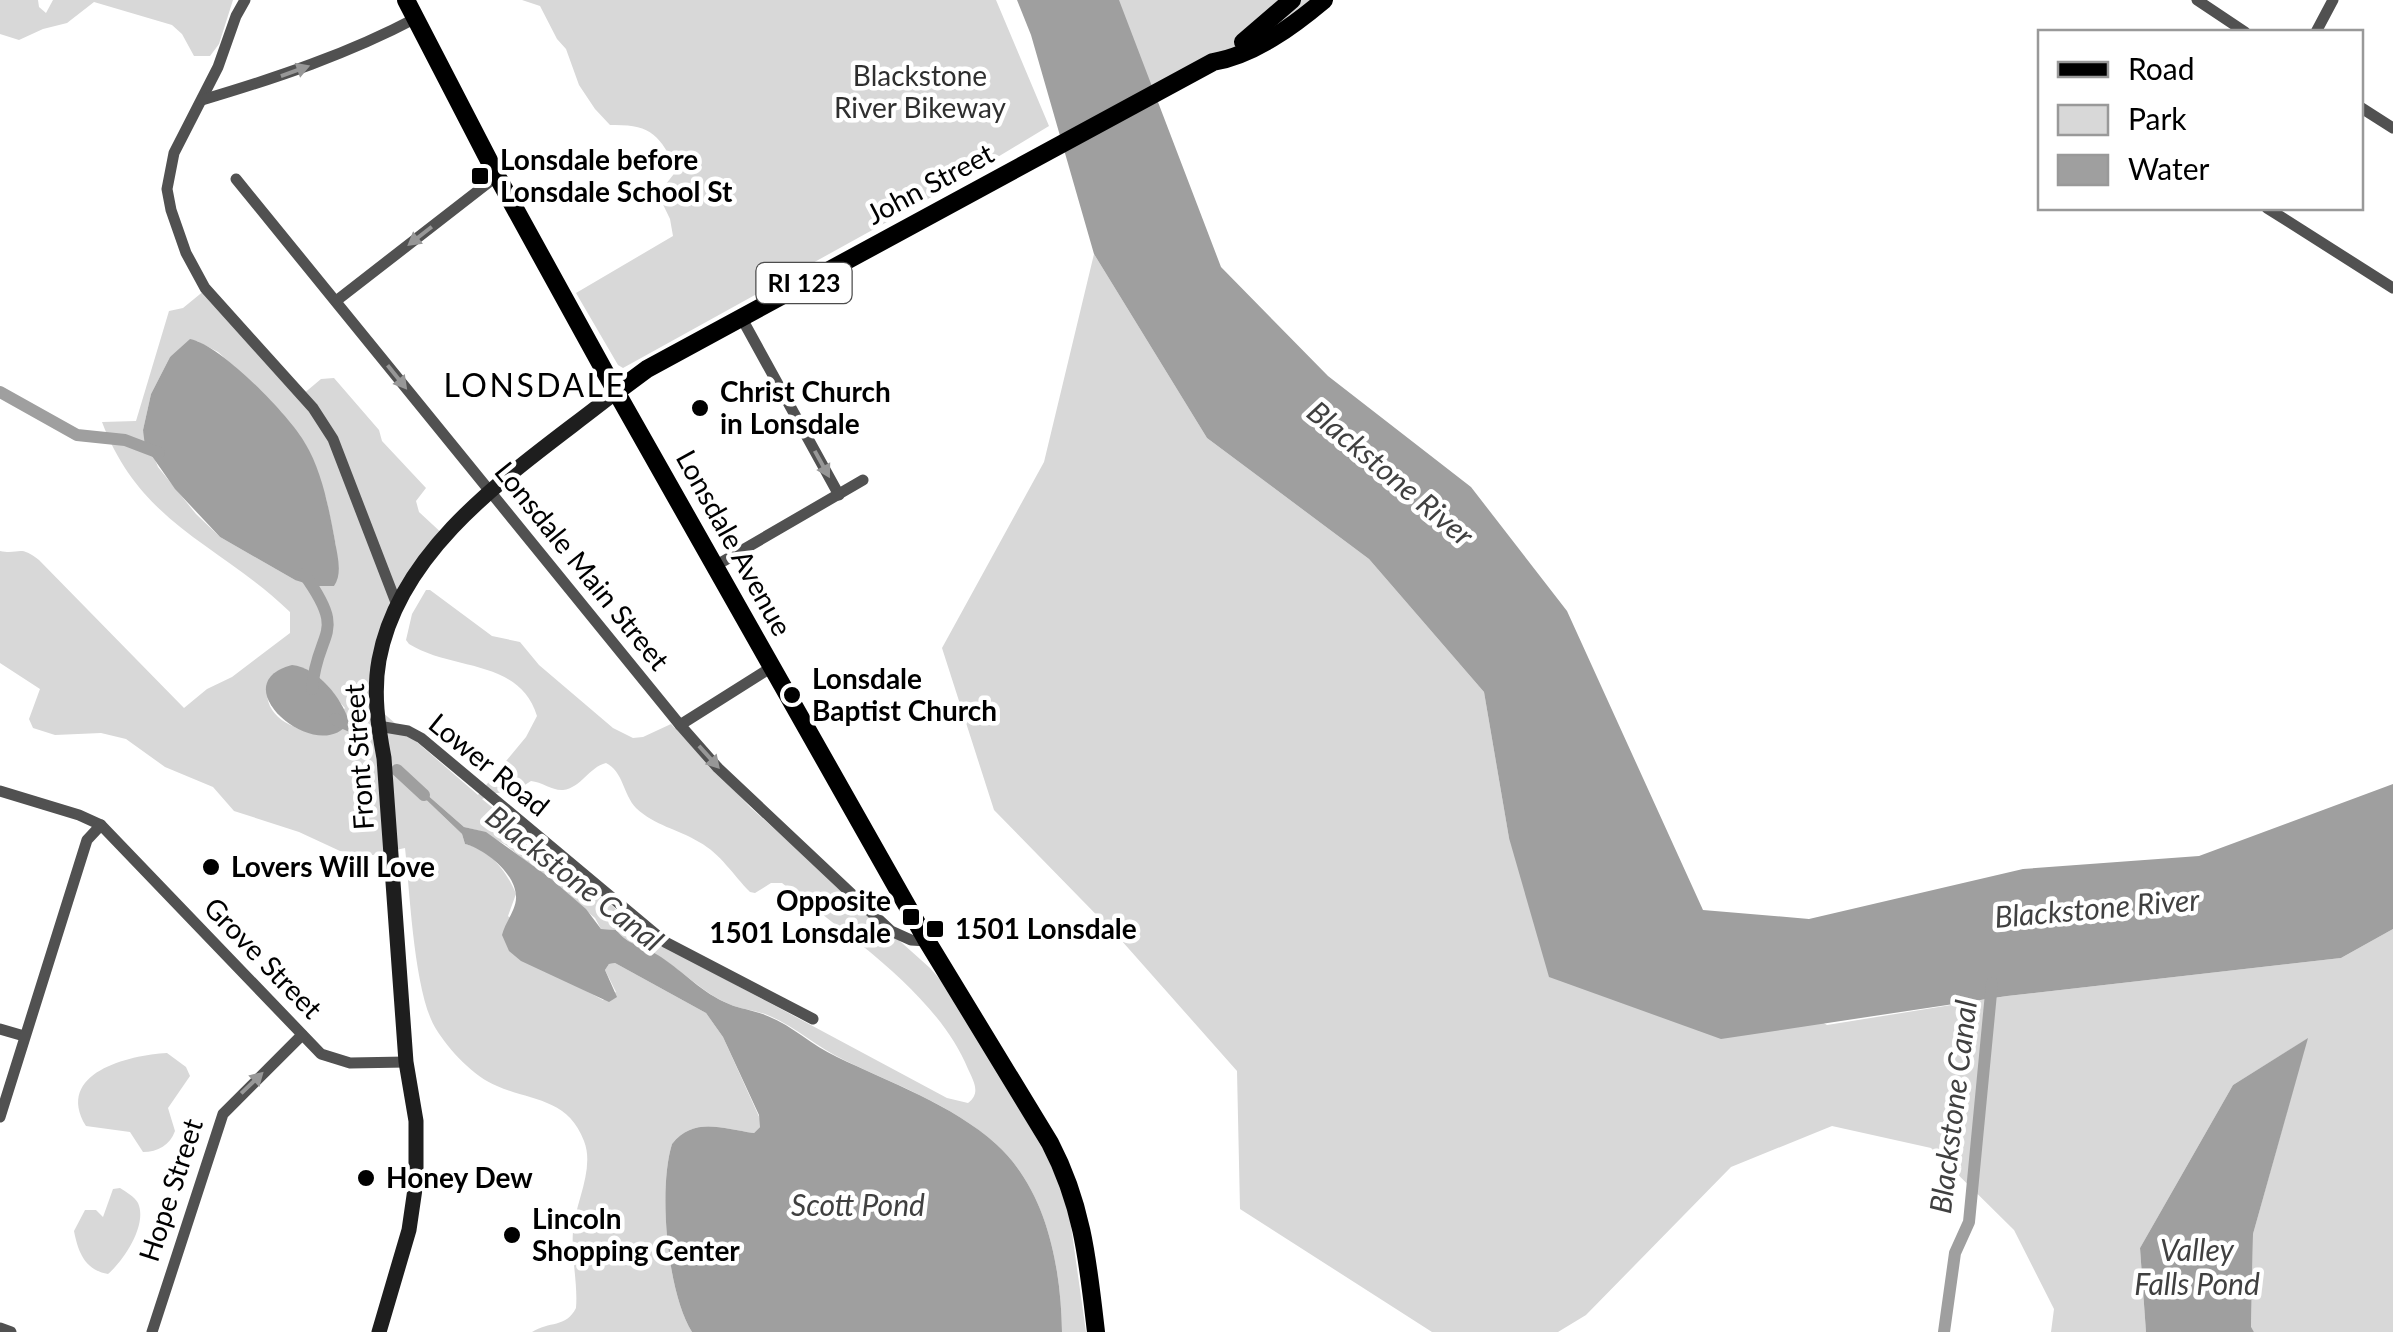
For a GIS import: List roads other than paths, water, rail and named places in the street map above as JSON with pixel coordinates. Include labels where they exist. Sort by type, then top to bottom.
[{"type":"main road","name":"Lonsdale Avenue","points":[[406,0],[616,392],[926,941],[1063,1169],[1085,1240],[1096,1332]]},
{"type":"main road","name":"RI 123","points":[[1213,62],[1258,32],[1292,0]]},
{"type":"main road","name":"John Street","points":[[616,392],[646,369],[741,317],[1213,62],[1236,56],[1267,40],[1324,0]]},
{"type":"main road","name":"Front Street","points":[[378,1332],[412,1217],[416,1121],[406,1062],[384,758],[378,726],[380,659],[404,588],[432,550],[491,493],[616,392]]},
{"type":"street","points":[[245,0],[202,100],[174,153],[167,190],[171,210],[186,254],[216,304],[321,419],[343,461],[397,605]]},
{"type":"street","points":[[2196,0],[2242,30]]},
{"type":"street","points":[[2317,30],[2334,0]]},
{"type":"street","points":[[202,100],[348,52],[416,18]]},
{"type":"street","points":[[2363,109],[2393,128]]},
{"type":"street","points":[[336,300],[497,176]]},
{"type":"street","name":"Lonsdale Main Street","points":[[236,180],[718,768],[891,930],[911,940],[926,941]]},
{"type":"street","points":[[2270,210],[2393,288]]},
{"type":"street","points":[[741,317],[838,495]]},
{"type":"street","points":[[715,566],[863,480]]},
{"type":"street","points":[[680,725],[772,667]]},
{"type":"street","name":"Lower Road","points":[[378,726],[408,730],[421,738],[665,942],[813,1019]]},
{"type":"street","name":"Grove Street","points":[[0,790],[79,814],[101,825],[321,1054],[339,1062],[406,1062]]},
{"type":"street","points":[[0,1117],[87,840],[101,825]]},
{"type":"street","points":[[0,1029],[24,1036]]},
{"type":"street","name":"Hope Street","points":[[152,1332],[223,1114],[302,1035]]},
{"type":"street","points":[[0,1328],[12,1332]]},
{"type":"water","name":"Blackstone River","points":[[1017,0],[1119,0],[1221,267],[1328,376],[1471,487],[1567,611],[1703,910],[1809,919],[2023,869],[2199,856],[2393,784],[2393,929],[2341,958],[2007,996],[1721,1039],[1549,977],[1509,838],[1484,692],[1369,559],[1207,438],[1094,254],[1031,35]]},
{"type":"water","points":[[190,339],[236,367],[285,416],[305,443],[330,516],[339,564],[334,586],[314,586],[295,580],[220,537],[175,489],[145,446],[143,430],[151,394],[170,357]]},
{"type":"water","points":[[292,665],[320,678],[341,703],[349,722],[335,734],[317,735],[299,729],[270,704],[266,688],[272,675]]},
{"type":"water","name":"Scott Pond","points":[[416,785],[464,827],[486,832],[550,878],[586,909],[601,929],[616,930],[719,999],[775,1019],[828,1052],[941,1106],[996,1144],[1028,1184],[1048,1231],[1062,1332],[692,1332],[676,1292],[667,1240],[666,1187],[672,1144],[699,1127],[754,1133],[760,1127],[759,1115],[723,1037],[706,1013],[615,963],[605,970],[617,997],[609,1002],[521,961],[509,951],[502,935],[516,901],[510,878],[489,856],[465,844],[462,834],[416,790]]},
{"type":"water","name":"Valley Falls Pond","points":[[2308,1038],[2253,1234],[2254,1332],[2146,1332],[2140,1248],[2233,1085]]},
{"type":"waterway","name":"Blackstone Canal","points":[[0,392],[77,435],[125,440],[159,453]]},
{"type":"waterway","name":"Blackstone Canal","points":[[304,574],[328,622],[312,689]]},
{"type":"waterway","name":"Blackstone Canal","points":[[335,719],[365,737]]},
{"type":"waterway","name":"Blackstone Canal","points":[[397,770],[424,795]]},
{"type":"waterway","name":"Blackstone Canal","points":[[1944,1332],[1955,1253],[1969,1222],[1992,983]]},
{"type":"place","name":"Lonsdale before Lonsdale School St","points":[[480,176]]},
{"type":"place","name":"Christ Church in Lonsdale","points":[[700,408]]},
{"type":"place","name":"Lonsdale Baptist Church","points":[[792,695]]},
{"type":"place","name":"Lovers Will Love","points":[[211,867]]},
{"type":"place","name":"Opposite 1501 Lonsdale","points":[[911,917]]},
{"type":"place","name":"1501 Lonsdale","points":[[935,929]]},
{"type":"place","name":"Honey Dew","points":[[366,1178]]},
{"type":"place","name":"Lincoln Shopping Center","points":[[512,1235]]},
{"type":"district","name":"LONSDALE","points":[[535,386]]},
{"type":"park label","name":"Blackstone River Bikeway","points":[[920,92]]}]
